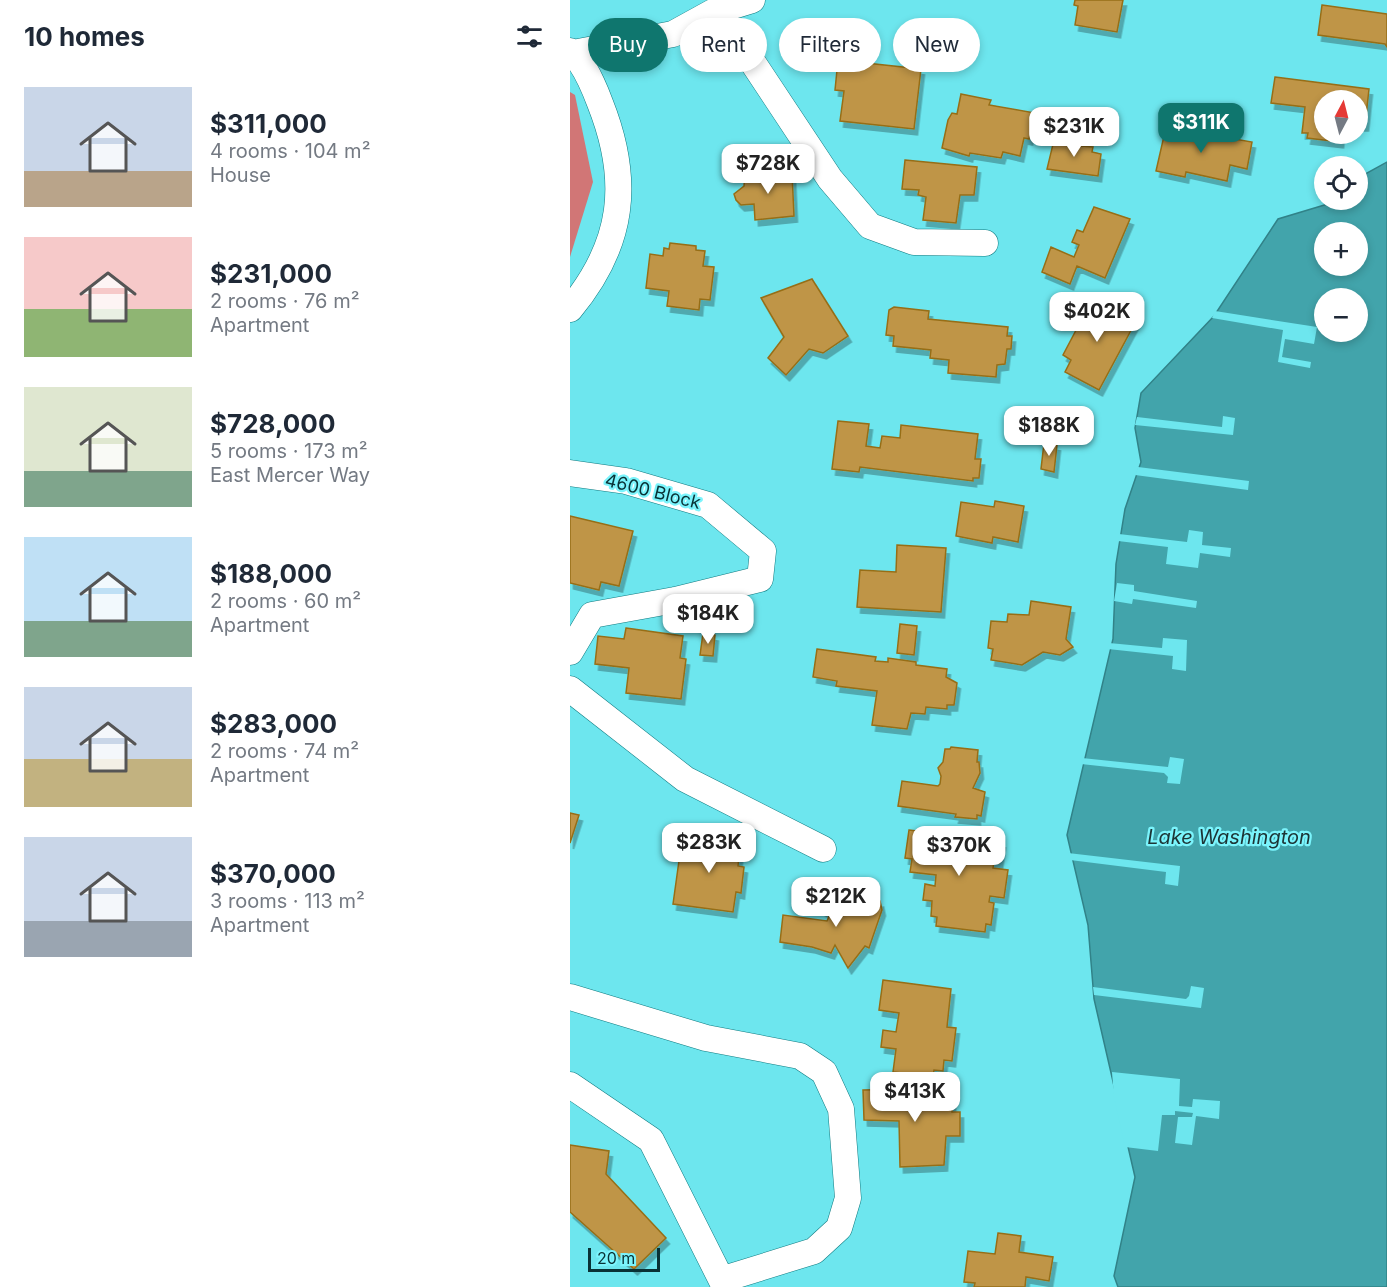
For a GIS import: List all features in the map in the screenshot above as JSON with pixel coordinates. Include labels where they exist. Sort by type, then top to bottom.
[{"type":"street","points":[[570,309],[589,286],[608,250],[618,211],[620,175],[612,133],[597,96],[572,52],[673,34],[696,19],[752,0]]},
{"type":"street","points":[[718,10],[830,179],[870,225],[914,242],[985,243]]},
{"type":"street","name":"4600 Block","points":[[570,473],[626,481],[708,505],[763,551],[760,579],[675,600],[592,615],[570,652]]},
{"type":"street","points":[[570,689],[685,779],[823,849]]},
{"type":"street","points":[[570,997],[706,1038],[800,1056],[824,1072],[841,1110],[848,1198],[839,1228],[814,1251],[725,1283],[651,1140],[570,1085]]},
{"type":"shaded area","points":[[570,92],[575,95],[593,182],[570,257]]},
{"type":"water","name":"Lake Washington","points":[[1387,162],[1387,1287],[1118,1287],[1114,1276],[1135,1177],[1094,999],[1088,925],[1067,835],[1113,639],[1116,564],[1125,509],[1141,462],[1135,428],[1141,393],[1214,316],[1278,219],[1314,208],[1314,210],[1368,210],[1368,172]]},
{"type":"pier","points":[[1215,311],[1314,327],[1314,344],[1285,339],[1282,357],[1311,362],[1310,368],[1278,362],[1283,330],[1212,318]]},
{"type":"pier","points":[[1223,416],[1235,418],[1233,435],[1135,425],[1137,417],[1222,427]]},
{"type":"pier","points":[[1138,467],[1249,481],[1248,490],[1135,475]]},
{"type":"pier","points":[[1189,530],[1203,532],[1202,545],[1231,548],[1230,557],[1200,553],[1198,568],[1166,564],[1168,547],[1118,541],[1119,534],[1187,542]]},
{"type":"pier","points":[[1117,583],[1134,585],[1134,591],[1197,601],[1196,608],[1133,599],[1132,604],[1114,601]]},
{"type":"pier","points":[[1163,638],[1187,640],[1186,671],[1172,669],[1173,656],[1108,649],[1109,643],[1162,648]]},
{"type":"pier","points":[[1170,757],[1184,759],[1180,784],[1167,783],[1168,777],[1164,773],[1081,764],[1082,758],[1168,767]]},
{"type":"pier","points":[[1068,853],[1180,866],[1178,886],[1165,884],[1166,872],[1070,860]]},
{"type":"pier","points":[[1191,986],[1204,988],[1201,1008],[1094,995],[1093,987],[1186,999]]},
{"type":"pier","points":[[1112,1072],[1180,1079],[1179,1106],[1192,1107],[1193,1099],[1220,1101],[1219,1119],[1196,1116],[1192,1145],[1175,1143],[1178,1117],[1192,1117],[1193,1113],[1175,1111],[1175,1115],[1162,1115],[1158,1151],[1125,1147],[1114,1097]]},
{"type":"building","points":[[1075,0],[1123,0],[1117,32],[1075,25],[1078,6],[1074,5]]},
{"type":"building","points":[[1322,5],[1387,14],[1387,47],[1385,44],[1318,35]]},
{"type":"building","points":[[881,65],[893,66],[893,72],[921,72],[914,129],[840,121],[844,91],[835,90],[837,72],[881,72]]},
{"type":"building","points":[[1275,77],[1369,89],[1368,98],[1368,90],[1314,90],[1314,139],[1307,138],[1308,133],[1302,133],[1305,107],[1271,103]]},
{"type":"building","points":[[961,94],[991,100],[989,105],[1035,113],[1029,139],[1024,138],[1020,156],[1003,152],[1001,158],[970,153],[969,156],[942,148],[948,120],[952,113],[957,114]]},
{"type":"building","points":[[1166,127],[1252,142],[1247,169],[1230,165],[1227,181],[1186,172],[1185,177],[1156,171]]},
{"type":"building","points":[[1054,140],[1083,142],[1082,146],[1093,147],[1092,152],[1101,154],[1098,176],[1047,169]]},
{"type":"building","points":[[905,160],[977,167],[974,195],[960,195],[956,223],[923,220],[926,197],[918,195],[919,190],[902,189]]},
{"type":"building","points":[[792,173],[794,216],[755,220],[754,204],[741,205],[736,200],[734,194],[744,186],[745,174]]},
{"type":"building","points":[[1094,207],[1130,219],[1105,278],[1077,266],[1070,284],[1042,272],[1051,247],[1074,257],[1079,245],[1072,242],[1077,230],[1083,232]]},
{"type":"building","points":[[670,243],[696,246],[696,250],[705,251],[703,266],[714,267],[710,300],[700,299],[699,310],[667,306],[669,291],[646,288],[650,254],[663,256],[664,248],[669,249]]},
{"type":"building","points":[[812,279],[848,336],[823,353],[809,349],[786,375],[768,358],[784,337],[761,298]]},
{"type":"building","points":[[1093,298],[1136,321],[1099,390],[1065,372],[1071,360],[1063,355]]},
{"type":"building","points":[[894,307],[929,311],[928,319],[1008,327],[1007,336],[1012,336],[1011,349],[1007,349],[1005,364],[997,365],[996,377],[948,373],[949,360],[930,358],[931,350],[893,346],[894,336],[886,335],[889,310]]},
{"type":"building","points":[[838,421],[869,424],[866,446],[880,448],[882,436],[900,438],[901,425],[978,434],[975,459],[981,459],[979,478],[973,478],[973,481],[860,467],[859,472],[832,469]]},
{"type":"building","points":[[1044,443],[1057,445],[1054,472],[1041,469]]},
{"type":"building","points":[[995,501],[1024,506],[1018,542],[993,537],[992,543],[956,536],[961,502],[994,507]]},
{"type":"building","points":[[570,516],[633,531],[619,586],[601,582],[599,590],[570,583]]},
{"type":"building","points":[[897,545],[946,548],[941,612],[857,607],[860,570],[896,572]]},
{"type":"building","points":[[1031,601],[1071,607],[1066,639],[1073,647],[1060,655],[1043,652],[1022,665],[991,660],[993,649],[988,648],[991,621],[1007,622],[1008,614],[1029,615]]},
{"type":"building","points":[[900,624],[917,626],[914,655],[897,653]]},
{"type":"building","points":[[626,628],[683,636],[680,658],[686,659],[681,699],[626,693],[629,668],[595,664],[598,636],[624,639]]},
{"type":"building","points":[[703,633],[715,635],[713,656],[700,655]]},
{"type":"building","points":[[817,649],[876,657],[875,661],[888,662],[888,658],[947,669],[946,677],[957,683],[954,705],[947,705],[947,709],[926,707],[925,714],[911,713],[907,729],[872,725],[877,691],[836,686],[837,681],[813,677]]},
{"type":"building","points":[[951,747],[978,750],[977,762],[979,762],[980,773],[973,788],[985,792],[981,816],[977,815],[977,819],[955,817],[956,814],[898,806],[902,781],[938,786],[940,784],[941,776],[938,768],[943,762],[945,749]]},
{"type":"building","points":[[570,813],[579,815],[570,843]]},
{"type":"building","points":[[909,830],[1002,842],[999,863],[994,862],[993,868],[1008,870],[1004,898],[990,896],[989,902],[994,903],[991,925],[986,924],[985,932],[936,926],[937,917],[931,916],[932,901],[923,900],[925,884],[935,886],[936,875],[910,872],[912,859],[905,858]]},
{"type":"building","points":[[715,836],[741,839],[738,866],[744,867],[741,893],[736,892],[733,912],[673,904],[682,839],[705,842],[705,839],[715,841]]},
{"type":"building","points":[[839,896],[846,898],[859,896],[860,903],[880,901],[882,910],[869,948],[865,946],[848,968],[835,945],[831,953],[812,947],[780,942],[783,915],[827,921],[830,914],[822,910],[827,899],[836,903]]},
{"type":"building","points":[[883,980],[951,989],[947,1027],[956,1028],[952,1061],[944,1060],[943,1071],[934,1070],[933,1077],[893,1072],[896,1049],[881,1047],[883,1030],[896,1032],[899,1013],[879,1010]]},
{"type":"building","points":[[917,1089],[917,1096],[952,1097],[952,1112],[960,1112],[960,1136],[946,1136],[944,1165],[900,1167],[899,1121],[864,1120],[863,1090]]},
{"type":"building","points":[[570,1145],[609,1151],[606,1174],[666,1238],[634,1269],[570,1212]]},
{"type":"building","points":[[998,1233],[1021,1236],[1019,1252],[1053,1257],[1049,1281],[1026,1277],[1025,1287],[974,1287],[975,1283],[964,1282],[968,1251],[995,1254]]}]
